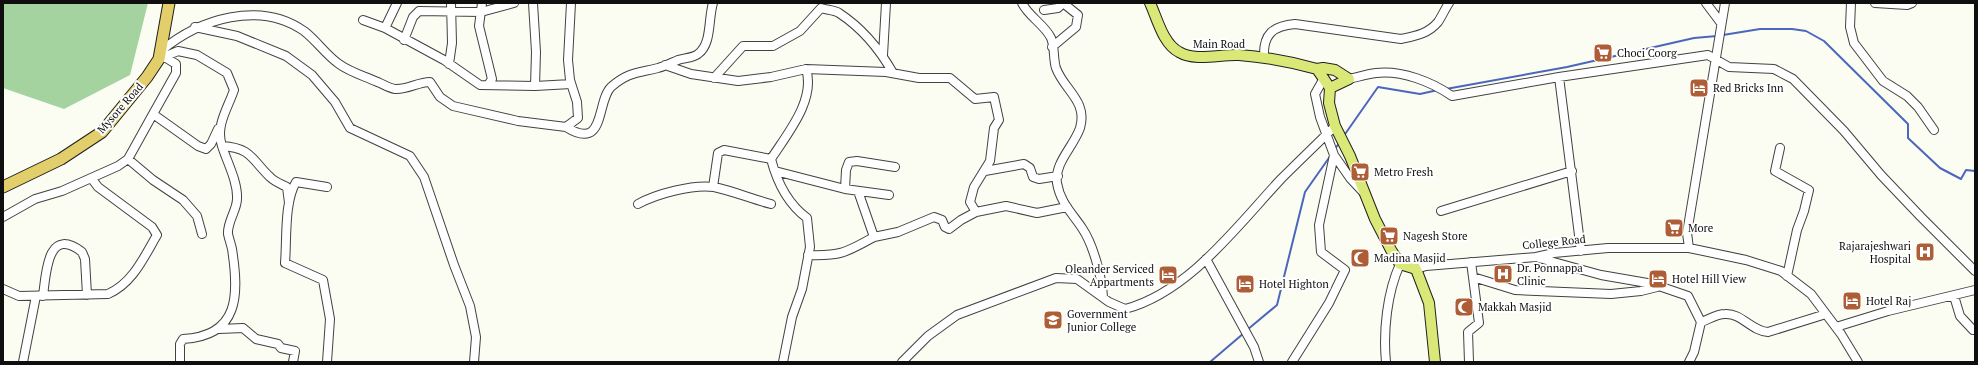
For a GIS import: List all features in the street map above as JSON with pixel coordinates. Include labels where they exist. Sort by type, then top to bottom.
[{"type":"highway","name":"Mysore Road","points":[[3,187],[61,160],[102,132],[147,77],[161,56],[170,3]]},
{"type":"main road","name":"Main Road","points":[[1150,3],[1171,46],[1179,52],[1198,57],[1227,55],[1264,57],[1317,69],[1323,68],[1334,70],[1349,79]]},
{"type":"main road","points":[[1317,69],[1330,88],[1329,103],[1335,126],[1350,156],[1391,250],[1400,264]]},
{"type":"main road","points":[[1330,88],[1349,79]]},
{"type":"main road","name":"College Road","points":[[1400,264],[1416,269]]},
{"type":"main road","points":[[1416,269],[1429,303],[1436,362]]},
{"type":"street","points":[[385,28],[397,3]]},
{"type":"street","points":[[482,3],[479,26],[492,79],[488,85]]},
{"type":"street","points":[[404,40],[413,17],[419,10],[451,7],[481,12],[514,3]]},
{"type":"street","points":[[533,3],[536,52],[535,86]]},
{"type":"street","points":[[566,127],[578,118],[577,102],[571,84],[568,60],[571,3]]},
{"type":"street","points":[[161,56],[175,39],[195,27],[227,16],[250,12],[282,18],[304,31],[340,65],[394,89],[407,88],[422,82],[430,82],[440,97],[453,106],[518,121],[566,127],[575,132],[584,134],[594,129],[599,120],[610,89],[627,75],[665,66],[698,55],[706,45],[713,3]]},
{"type":"street","points":[[883,55],[886,3]]},
{"type":"street","points":[[1022,3],[1051,39],[1059,75],[1076,97],[1082,112],[1080,128],[1059,168],[1057,182],[1061,198],[1066,207],[1083,228],[1103,285],[1103,297]]},
{"type":"street","points":[[1044,10],[1058,8],[1063,3],[1078,15],[1076,26],[1052,47]]},
{"type":"street","points":[[1264,57],[1263,46],[1270,34],[1279,25],[1295,24],[1401,39],[1417,36],[1429,30],[1438,21],[1449,3]]},
{"type":"street","points":[[1706,3],[1720,23]]},
{"type":"street","points":[[1689,248],[1687,233],[1720,23],[1725,3]]},
{"type":"street","points":[[1851,3],[1850,27],[1854,43],[1883,81],[1907,96],[1918,107],[1934,130]]},
{"type":"street","points":[[1875,3],[1907,5],[1912,3]]},
{"type":"street","points":[[448,64],[452,43],[451,7]]},
{"type":"street","points":[[714,78],[743,46],[773,46],[800,31],[821,8],[838,12],[868,37],[883,55],[893,73]]},
{"type":"street","points":[[363,20],[385,28],[448,64],[480,85],[535,86],[571,84]]},
{"type":"street","points":[[195,27],[237,36],[286,56],[312,74],[335,102],[350,128],[410,156],[424,177],[454,266],[470,306],[476,338],[474,362]]},
{"type":"street","points":[[153,114],[198,146],[206,149],[212,144],[234,90],[227,73],[197,56],[178,51],[161,56]]},
{"type":"street","points":[[1349,79],[1377,73],[1407,76],[1428,82],[1452,96],[1559,77],[1708,55],[1715,61],[1729,67],[1754,66],[1774,69],[1793,79],[1844,131],[1881,175],[1975,271]]},
{"type":"street","points":[[3,217],[35,199],[62,191],[92,179],[118,166],[128,159],[176,73],[176,64],[161,56]]},
{"type":"street","points":[[665,66],[674,70],[738,82],[771,77],[806,68],[893,73],[919,78],[950,78],[975,99],[994,97],[999,120],[994,128],[990,161],[974,187],[970,202],[976,212]]},
{"type":"street","points":[[771,160],[788,134],[802,108],[809,80],[806,68]]},
{"type":"street","points":[[1559,77],[1582,251]]},
{"type":"street","points":[[1324,78],[1315,94],[1326,135],[1334,155],[1350,178],[1365,193]]},
{"type":"street","points":[[219,329],[228,320],[233,309],[235,274],[232,247],[228,233],[236,209],[238,196],[220,138],[220,123]]},
{"type":"street","points":[[902,362],[928,336],[957,315],[1056,278],[1077,279],[1103,297],[1125,309],[1142,304],[1165,292],[1206,259],[1259,205],[1280,180],[1335,126]]},
{"type":"street","points":[[222,146],[237,147],[250,154],[272,179],[287,187],[289,203]]},
{"type":"street","points":[[1780,148],[1775,171],[1809,190],[1804,211],[1797,230],[1787,276]]},
{"type":"street","points":[[713,187],[718,153],[724,150],[771,160]]},
{"type":"street","points":[[1292,362],[1329,303],[1345,270],[1322,252],[1319,225],[1334,155]]},
{"type":"street","points":[[128,159],[153,180],[183,200],[197,216],[202,234]]},
{"type":"street","points":[[771,160],[775,171],[795,209],[807,218],[810,247],[802,289],[792,317],[783,362]]},
{"type":"street","points":[[845,189],[846,170],[849,162],[857,161],[895,167]]},
{"type":"street","points":[[985,171],[1024,164],[1030,168],[1032,177],[1039,179],[1058,176]]},
{"type":"street","points":[[775,171],[845,189],[889,195]]},
{"type":"street","points":[[1441,211],[1572,171]]},
{"type":"street","points":[[3,289],[19,296],[108,294],[118,290],[126,283],[134,273],[157,235],[152,227],[98,187],[92,179]]},
{"type":"street","points":[[327,187],[296,182],[292,188],[289,203],[285,263],[294,269],[323,280],[330,319],[327,362]]},
{"type":"street","points":[[638,204],[653,195],[684,189],[713,187],[771,204]]},
{"type":"street","points":[[858,191],[874,237]]},
{"type":"street","points":[[808,255],[832,256],[846,253],[874,237],[898,232],[934,217],[942,220],[945,227],[949,229],[961,220],[976,212],[1006,206],[1037,213],[1066,207]]},
{"type":"street","points":[[23,362],[50,253],[56,247],[69,245],[82,252],[85,259],[87,295]]},
{"type":"street","name":"College Road","points":[[1416,269],[1426,266],[1536,257],[1554,253],[1608,248],[1689,248],[1746,260],[1781,271],[1811,294],[1836,327],[1858,362]]},
{"type":"street","points":[[1536,257],[1601,275],[1659,286],[1688,296],[1700,322],[1694,352],[1689,362]]},
{"type":"street","points":[[1206,259],[1254,347],[1259,362]]},
{"type":"street","points":[[1469,362],[1468,332],[1479,323],[1471,262]]},
{"type":"street","points":[[1386,362],[1388,311],[1396,272],[1400,264]]},
{"type":"street","points":[[1473,277],[1515,290],[1586,294],[1611,294],[1641,291],[1659,286]]},
{"type":"street","points":[[1836,327],[1888,311],[1975,290]]},
{"type":"street","points":[[1954,296],[1960,316],[1973,330],[1975,329]]},
{"type":"street","points":[[1700,322],[1721,314],[1732,314],[1759,330],[1768,332],[1826,314]]},
{"type":"street","points":[[180,362],[180,344],[183,339],[195,339],[219,329],[243,328],[256,339],[278,344],[281,348],[295,351],[294,362]]},
{"type":"green space","points":[[3,3],[148,3],[130,75],[64,109],[3,88]]},
{"type":"waterway","points":[[1723,35],[1760,29],[1792,29],[1806,31],[1824,41],[1908,124],[1908,138],[1940,168],[1961,179],[1966,170],[1975,171]]},
{"type":"waterway","points":[[1446,89],[1567,67],[1694,38],[1717,36]]},
{"type":"waterway","points":[[1343,137],[1378,87],[1420,94],[1438,90]]},
{"type":"waterway","points":[[1334,150],[1340,142]]},
{"type":"waterway","points":[[1247,330],[1277,305],[1305,192],[1331,155]]},
{"type":"waterway","points":[[1210,362],[1244,333]]},
{"type":"place","name":"Choci Coorg","points":[[1603,53]]},
{"type":"place","name":"Red Bricks Inn","points":[[1699,88]]},
{"type":"place","name":"Metro Fresh","points":[[1360,172]]},
{"type":"place","name":"More","points":[[1674,228]]},
{"type":"place","name":"Nagesh Store","points":[[1389,236]]},
{"type":"place","name":"Rajarajeshwari Hospital","points":[[1925,252]]},
{"type":"place","name":"Madina Masjid","points":[[1360,258]]},
{"type":"place","name":"Dr. Ponnappa Clinic","points":[[1503,274]]},
{"type":"place","name":"Oleander Serviced Appartments","points":[[1168,275]]},
{"type":"place","name":"Hotel Hill View","points":[[1658,279]]},
{"type":"place","name":"Hotel Highton","points":[[1245,284]]},
{"type":"place","name":"Hotel Raj","points":[[1852,301]]},
{"type":"place","name":"Makkah Masjid","points":[[1464,307]]},
{"type":"place","name":"Government Junior College","points":[[1053,320]]}]
